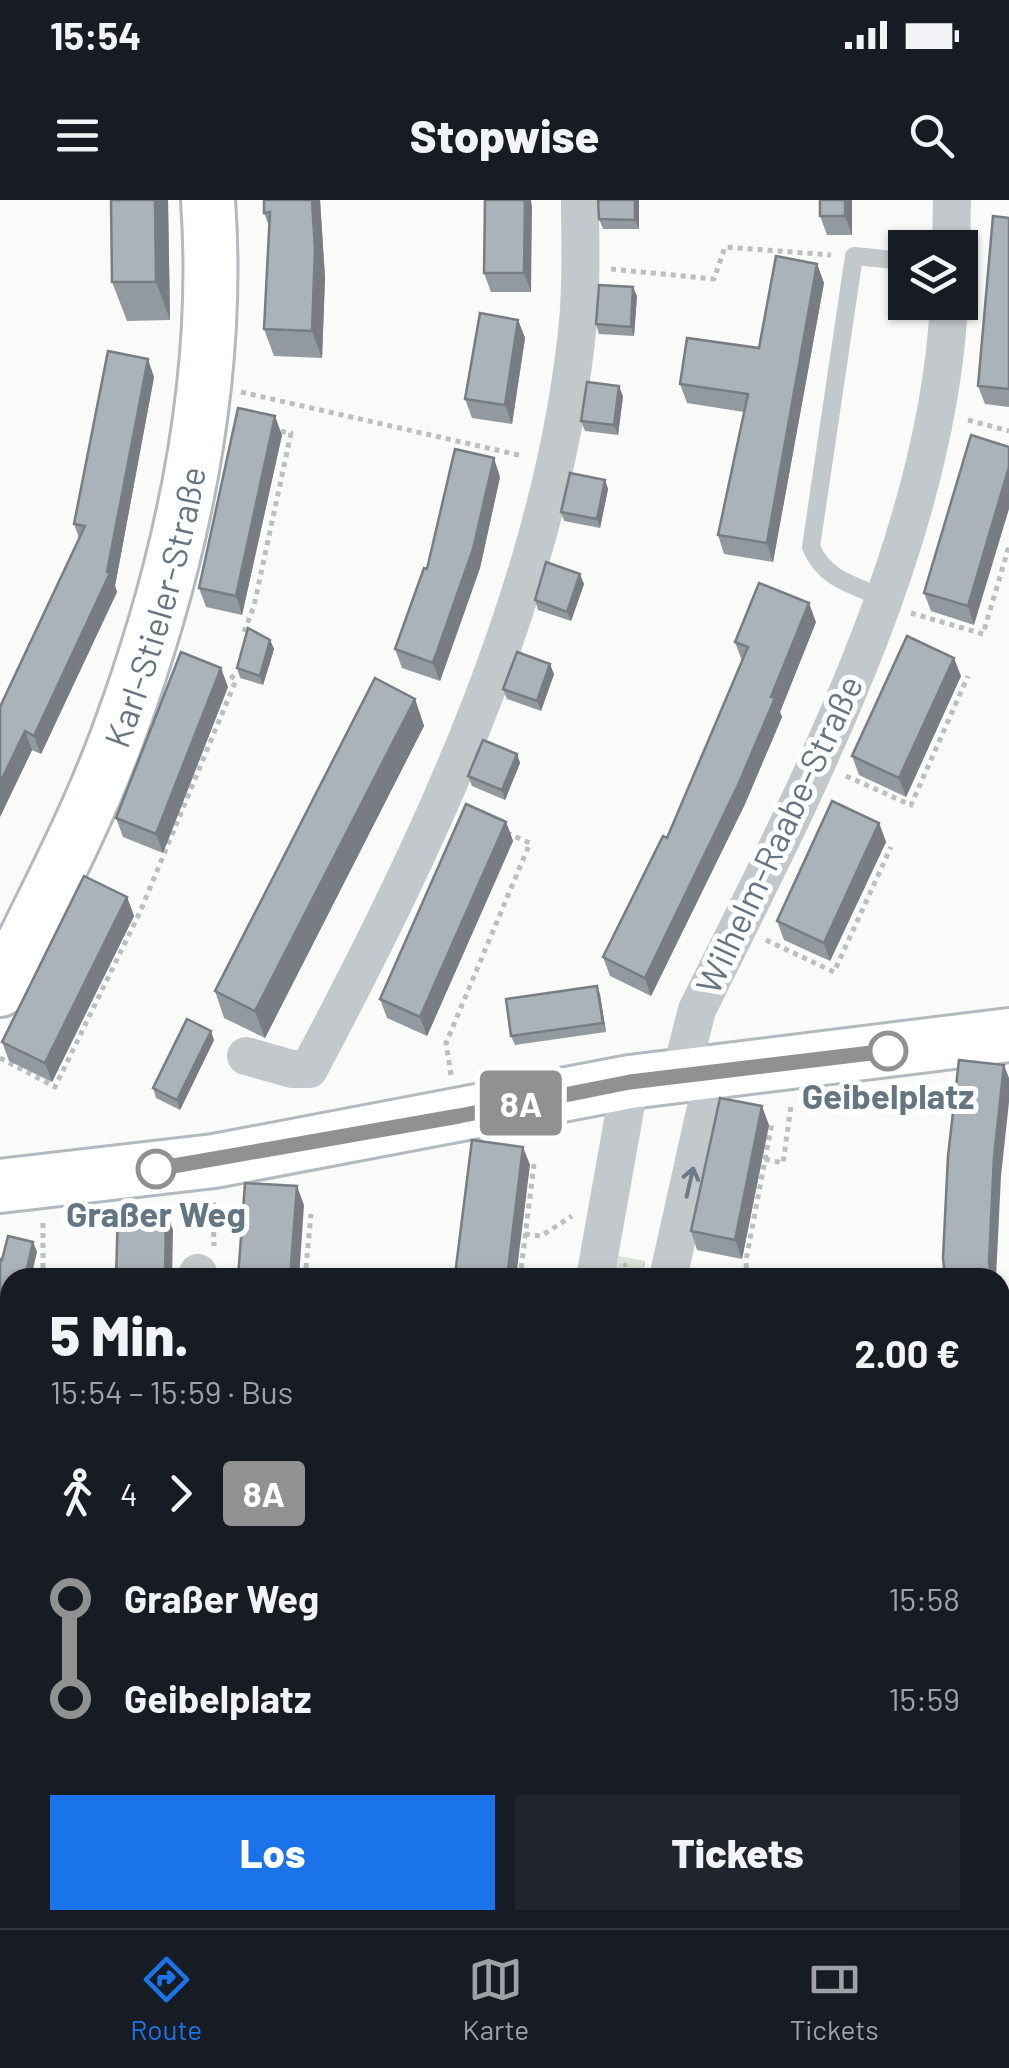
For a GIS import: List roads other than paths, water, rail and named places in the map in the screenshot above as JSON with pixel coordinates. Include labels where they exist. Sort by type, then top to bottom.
[{"type":"street","name":"Karl-Stieler-Straße","points":[[0,990],[117,738],[156,625],[182,524],[204,384],[212,274],[208,200]]},
{"type":"street","points":[[246,1056],[292,1069],[309,1069],[382,932],[478,710],[516,602],[555,463],[578,321],[580,200]]},
{"type":"street","points":[[951,230],[952,200]]},
{"type":"street","name":"Wilhelm-Raabe-Straße","points":[[701,1073],[686,1052],[697,1010],[816,762],[882,601],[914,502],[935,412],[948,320]]},
{"type":"street","points":[[22,1184],[214,1161],[630,1082],[1009,1036]]},
{"type":"street","points":[[670,1268],[701,1073]]},
{"type":"street","points":[[597,1268],[630,1082]]},
{"type":"lane","points":[[882,601],[828,574],[810,547],[854,256],[888,259]]},
{"type":"place","name":"Geibelplatz","points":[[888,1051]]},
{"type":"place","name":"Graßer Weg","points":[[156,1169]]}]
